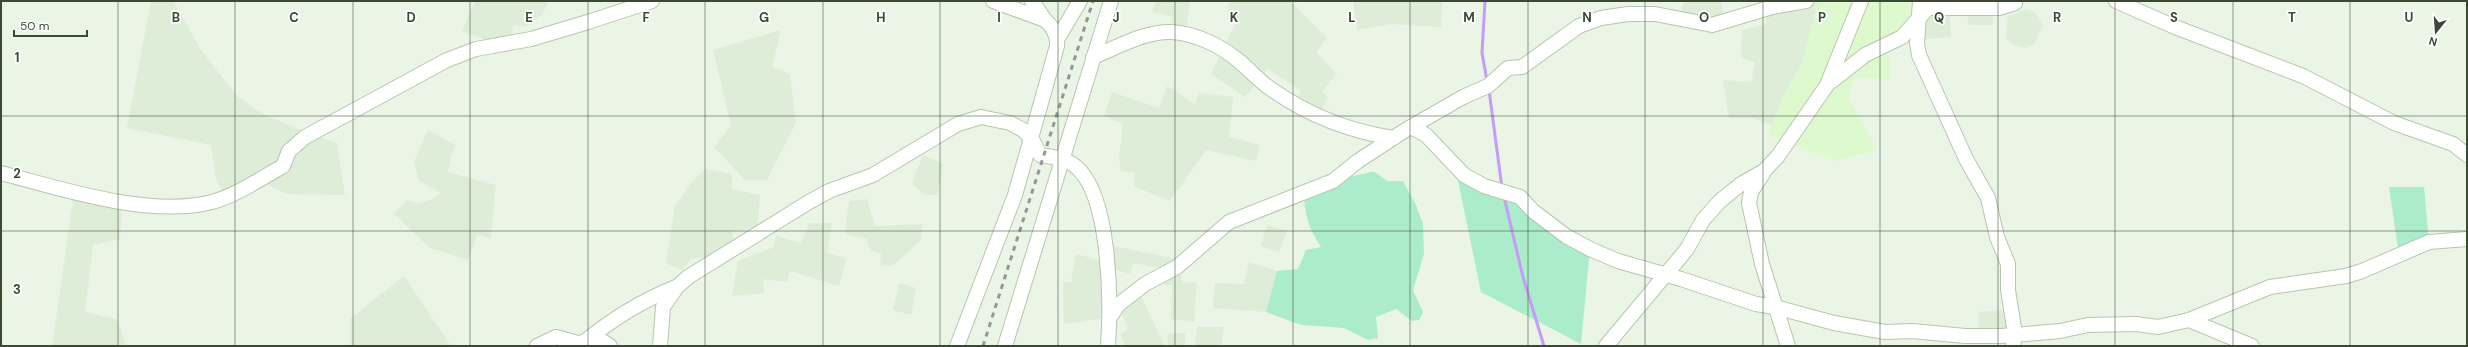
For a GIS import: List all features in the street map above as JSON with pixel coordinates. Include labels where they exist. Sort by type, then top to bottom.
[{"type":"street","points":[[1,173],[111,201],[182,206],[213,202],[283,166],[288,151],[310,134],[447,60],[476,49],[530,39],[652,1]]},
{"type":"street","points":[[993,1],[1045,20]]},
{"type":"street","points":[[1032,1],[1045,20],[1051,25],[1058,38]]},
{"type":"street","points":[[958,346],[1010,209],[1032,139],[1058,38],[1080,1]]},
{"type":"street","points":[[1005,346],[1064,159],[1093,57],[1111,1]]},
{"type":"street","points":[[1110,317],[1118,305],[1129,296],[1145,284],[1177,267],[1229,222],[1333,181],[1358,161],[1393,138],[1463,97],[1488,86],[1508,68],[1522,67],[1579,26],[1601,18],[1628,14],[1655,14],[1712,25],[1772,7],[1806,1]]},
{"type":"street","points":[[1827,85],[1840,49],[1861,1]]},
{"type":"street","points":[[1920,1],[1917,43],[1919,55],[1960,147],[1988,198],[1997,236],[2008,264],[2008,290],[2014,340]]},
{"type":"street","points":[[2116,1],[2169,25],[2308,78],[2394,123],[2453,144],[2467,155]]},
{"type":"street","points":[[1788,346],[1760,258],[1749,203],[1751,192],[1764,171],[1778,156],[1827,85],[1844,70],[1865,55],[1902,37],[1928,8],[1999,8],[2019,5]]},
{"type":"street","points":[[1093,57],[1149,36],[1169,32],[1189,34],[1210,43],[1239,60],[1269,88],[1294,105],[1345,128],[1393,138]]},
{"type":"street","points":[[583,342],[612,320],[649,298],[677,287],[708,263],[727,254],[809,202],[829,191],[873,175],[962,122],[982,117],[1001,120],[1021,128],[1032,139],[1040,155],[1064,159],[1076,166],[1095,197],[1104,229],[1110,317],[1108,346]]},
{"type":"street","points":[[1411,127],[1426,135],[1464,175],[1484,186],[1520,197],[1533,211],[1566,236],[1618,261],[1667,274],[1749,302],[1775,307],[1834,323],[1885,332],[1912,331],[2014,340],[2088,325],[2136,324],[2158,327],[2189,320],[2270,287],[2346,276],[2362,271],[2429,242],[2467,239]]},
{"type":"street","points":[[1606,346],[1687,249],[1703,220],[1720,201],[1741,184],[1764,171]]},
{"type":"street","points":[[660,346],[663,307],[677,287]]},
{"type":"street","points":[[2189,320],[2252,346]]},
{"type":"street","points":[[537,346],[556,337],[583,342],[601,340],[610,346]]},
{"type":"shaded area","points":[[151,1],[174,2],[201,50],[237,96],[261,113],[310,134],[337,143],[345,195],[286,194],[259,180],[225,196],[216,179],[211,145],[127,128]]},
{"type":"shaded area","points":[[475,1],[548,1],[543,14],[527,26],[513,25],[511,38],[485,40],[462,31]]},
{"type":"shaded area","points":[[1156,1],[1190,1],[1187,25],[1171,25],[1173,17],[1152,12]]},
{"type":"shaded area","points":[[1230,1],[1290,1],[1327,38],[1316,52],[1337,74],[1322,91],[1328,97],[1319,116],[1294,105],[1301,91],[1268,69],[1245,97],[1211,74],[1238,18],[1227,13]]},
{"type":"shaded area","points":[[1353,1],[1442,1],[1441,27],[1391,24],[1357,30]]},
{"type":"shaded area","points":[[1685,1],[1721,1],[1724,22],[1678,19]]},
{"type":"shaded area","points":[[1806,1],[1818,1],[1802,64],[1785,92],[1772,125],[1753,118],[1729,118],[1723,80],[1751,82],[1755,62],[1741,58],[1742,30],[1766,24],[1766,9]]},
{"type":"shaded area","points":[[1818,1],[1910,1],[1920,16],[1889,53],[1889,80],[1856,77],[1848,96],[1877,150],[1835,161],[1768,135],[1785,92],[1802,64]]},
{"type":"shaded area","points":[[1965,3],[1992,7],[1993,25],[1969,25]]},
{"type":"shaded area","points":[[2027,9],[2034,12],[2043,24],[2035,43],[2026,48],[2014,45],[2006,38],[2008,16]]},
{"type":"shaded area","points":[[1950,12],[1951,37],[1922,40],[1925,19],[1934,13]]},
{"type":"shaded area","points":[[781,30],[772,67],[790,74],[796,123],[767,180],[745,180],[714,147],[731,125],[713,50]]},
{"type":"shaded area","points":[[1167,86],[1195,104],[1199,93],[1233,97],[1229,137],[1260,145],[1256,161],[1206,150],[1170,201],[1133,186],[1135,173],[1121,171],[1119,157],[1123,124],[1104,116],[1112,92],[1159,108]]},
{"type":"shaded area","points":[[428,130],[456,145],[451,156],[448,172],[496,185],[491,238],[477,235],[468,260],[430,248],[394,214],[407,200],[416,203],[431,200],[441,193],[419,181],[414,162]]},
{"type":"shaded area","points":[[923,155],[943,164],[938,195],[925,195],[912,183]]},
{"type":"shaded area","points":[[1455,166],[1520,197],[1590,249],[1581,344],[1481,292]]},
{"type":"shaded area","points":[[705,169],[732,174],[732,189],[760,195],[758,227],[733,231],[732,251],[727,254],[691,259],[682,270],[666,263],[675,206],[691,183]]},
{"type":"shaded area","points":[[1375,172],[1387,181],[1403,181],[1416,205],[1423,224],[1424,254],[1413,290],[1423,312],[1419,320],[1412,321],[1396,309],[1376,317],[1378,338],[1368,340],[1344,328],[1301,325],[1266,312],[1277,271],[1298,269],[1306,250],[1321,247],[1313,234],[1308,221],[1304,192],[1333,181]]},
{"type":"shaded area","points":[[2389,187],[2424,187],[2429,242],[2399,255]]},
{"type":"shaded area","points":[[74,192],[122,202],[120,239],[93,245],[85,312],[117,319],[126,346],[52,346]]},
{"type":"shaded area","points":[[867,199],[875,226],[922,224],[921,240],[892,266],[880,265],[881,253],[870,251],[867,239],[845,234],[849,201]]},
{"type":"shaded area","points":[[809,223],[832,223],[827,252],[846,259],[839,286],[790,271],[787,282],[763,279],[764,293],[732,296],[738,261],[774,247],[776,236],[801,243]]},
{"type":"shaded area","points":[[1267,225],[1287,231],[1279,252],[1261,246]]},
{"type":"shaded area","points":[[1113,246],[1173,258],[1171,270],[1133,263],[1130,274],[1113,269],[1110,263]]},
{"type":"shaded area","points":[[1076,254],[1102,261],[1104,318],[1064,324],[1063,282],[1071,282]]},
{"type":"shaded area","points":[[1249,262],[1277,271],[1266,312],[1213,308],[1215,283],[1244,284]]},
{"type":"shaded area","points":[[1179,272],[1183,283],[1197,282],[1194,322],[1171,319],[1172,285],[1165,285],[1163,279]]},
{"type":"shaded area","points":[[404,276],[451,346],[350,346],[350,319]]},
{"type":"shaded area","points":[[899,283],[916,288],[911,315],[893,310]]},
{"type":"shaded area","points":[[1141,296],[1164,344],[1161,346],[1126,346],[1120,334],[1129,329],[1118,305]]},
{"type":"shaded area","points":[[2011,309],[2015,334],[1980,336],[1978,312]]},
{"type":"shaded area","points":[[1197,327],[1224,327],[1221,346],[1195,346]]},
{"type":"shaded area","points":[[1185,333],[1185,346],[1168,346],[1167,334]]},
{"type":"waterway","points":[[1485,1],[1482,53],[1487,81]]},
{"type":"waterway","points":[[1489,90],[1502,188]]},
{"type":"waterway","points":[[1504,197],[1523,277],[1544,346]]},
{"type":"railway","points":[[983,346],[1093,1]]}]
